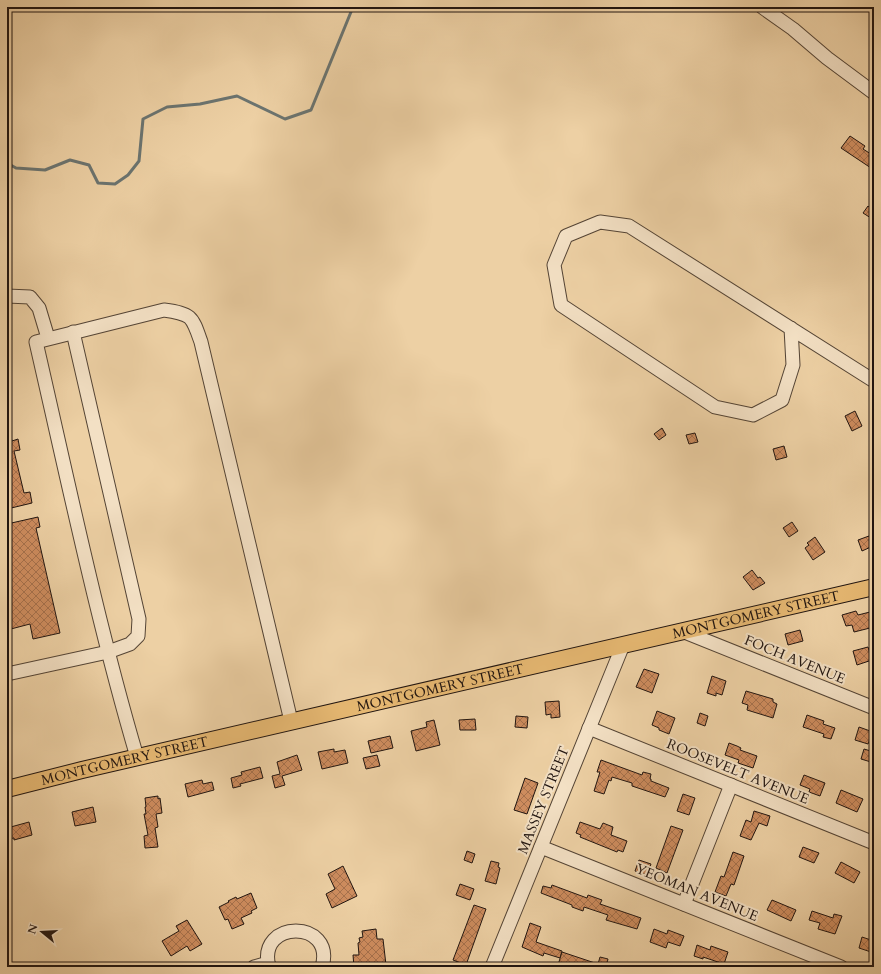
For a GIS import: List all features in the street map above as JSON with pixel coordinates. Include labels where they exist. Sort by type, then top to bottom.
[{"type":"main road","name":"MONTGOMERY STREET","points":[[7,789],[291,721],[874,587]]},
{"type":"street","points":[[762,7],[793,29],[874,93]]},
{"type":"street","points":[[791,328],[793,365],[782,400],[754,415],[715,406],[561,305],[554,266],[566,236],[600,222],[629,226],[791,328],[874,381]]},
{"type":"street","points":[[7,296],[30,296],[39,308],[48,338]]},
{"type":"street","points":[[137,757],[121,703],[87,566],[36,342],[164,310],[183,313],[194,322],[208,370],[291,721]]},
{"type":"street","points":[[7,674],[108,652],[130,644],[138,636],[139,619],[73,332]]},
{"type":"street","name":"FOCH AVENUE","points":[[682,631],[874,708]]},
{"type":"street","name":"MASSEY STREET","points":[[496,966],[541,847],[623,644]]},
{"type":"street","name":"ROOSEVELT AVENUE","points":[[589,728],[874,844]]},
{"type":"street","points":[[684,904],[731,785]]},
{"type":"street","name":"YEOMAN AVENUE","points":[[541,847],[841,967]]},
{"type":"street","points":[[254,967],[269,965],[268,958],[270,947],[276,938],[287,931],[298,930],[310,934],[318,941],[323,952],[322,967]]},
{"type":"building","points":[[850,136],[865,146],[863,149],[874,156],[874,163],[871,168],[841,148]]},
{"type":"building","points":[[868,206],[874,211],[874,220],[863,213]]},
{"type":"building","points":[[855,411],[862,426],[852,431],[845,416]]},
{"type":"building","points":[[662,428],[666,435],[659,440],[654,434]]},
{"type":"building","points":[[10,433],[12,441],[18,439],[20,450],[14,451],[24,493],[30,492],[32,503],[7,509],[7,434]]},
{"type":"building","points":[[695,433],[698,442],[689,444],[686,435]]},
{"type":"building","points":[[784,446],[787,457],[776,460],[773,449]]},
{"type":"building","points":[[38,517],[40,527],[36,528],[60,633],[33,639],[30,624],[7,630],[7,524]]},
{"type":"building","points":[[792,522],[798,531],[789,537],[783,528]]},
{"type":"building","points":[[869,536],[873,546],[862,551],[858,540]]},
{"type":"building","points":[[815,537],[825,552],[813,560],[805,548],[809,545],[807,543]]},
{"type":"building","points":[[752,570],[758,578],[760,577],[765,583],[753,590],[743,577]]},
{"type":"building","points":[[856,611],[858,615],[874,611],[874,627],[854,632],[852,625],[846,626],[842,615]]},
{"type":"building","points":[[800,630],[803,641],[788,645],[785,634]]},
{"type":"building","points":[[868,647],[872,660],[857,665],[853,651]]},
{"type":"building","points":[[644,669],[659,674],[652,693],[636,687]]},
{"type":"building","points":[[712,676],[726,681],[722,695],[716,693],[716,696],[707,693]]},
{"type":"building","points":[[746,691],[773,699],[773,702],[777,704],[773,718],[747,710],[748,705],[742,703]]},
{"type":"building","points":[[559,701],[560,717],[551,718],[551,714],[546,715],[545,702]]},
{"type":"building","points":[[657,711],[675,718],[669,734],[652,725]]},
{"type":"building","points":[[700,713],[708,716],[705,726],[697,723]]},
{"type":"building","points":[[807,715],[824,721],[823,724],[835,728],[831,739],[823,737],[824,734],[803,727]]},
{"type":"building","points":[[516,716],[528,717],[527,728],[515,727]]},
{"type":"building","points":[[475,719],[476,730],[460,730],[459,720]]},
{"type":"building","points":[[434,720],[440,745],[416,751],[411,731],[427,727],[426,722]]},
{"type":"building","points":[[859,727],[873,732],[868,744],[855,740]]},
{"type":"building","points":[[390,736],[393,748],[371,753],[368,741]]},
{"type":"building","points":[[729,743],[741,748],[740,750],[757,756],[753,768],[738,763],[739,760],[725,755]]},
{"type":"building","points":[[334,749],[334,752],[345,750],[348,763],[322,769],[318,752]]},
{"type":"building","points":[[864,749],[874,752],[871,762],[861,759]]},
{"type":"building","points":[[297,755],[302,770],[282,776],[285,785],[275,788],[272,776],[280,774],[277,762]]},
{"type":"building","points":[[377,755],[380,766],[366,769],[363,758]]},
{"type":"building","points":[[601,760],[642,775],[643,772],[651,774],[651,781],[669,788],[665,797],[632,786],[632,783],[612,777],[611,781],[609,780],[604,794],[594,791],[600,772],[597,772]]},
{"type":"building","points":[[260,767],[263,778],[240,784],[241,786],[233,788],[231,778],[242,775],[241,772]]},
{"type":"building","points":[[804,775],[825,783],[820,796],[809,792],[810,789],[800,785]]},
{"type":"building","points":[[525,778],[538,783],[527,814],[514,810]]},
{"type":"building","points":[[202,780],[203,784],[212,782],[214,790],[188,797],[185,784]]},
{"type":"building","points":[[841,790],[863,799],[857,812],[836,803]]},
{"type":"building","points":[[683,794],[695,798],[689,815],[677,811]]},
{"type":"building","points":[[158,796],[158,799],[160,798],[162,813],[156,814],[158,827],[155,828],[158,847],[145,848],[144,836],[148,835],[144,814],[146,814],[145,798]]},
{"type":"building","points":[[93,807],[96,822],[75,826],[72,812]]},
{"type":"building","points":[[754,811],[770,816],[767,826],[759,823],[751,840],[740,836],[746,820],[751,822]]},
{"type":"building","points":[[29,822],[32,835],[14,840],[14,838],[7,839],[7,828]]},
{"type":"building","points":[[580,822],[600,829],[603,823],[613,827],[611,835],[627,841],[623,852],[618,850],[617,852],[580,837],[581,835],[576,833]]},
{"type":"building","points":[[671,826],[683,830],[667,873],[656,868]]},
{"type":"building","points":[[803,847],[819,853],[814,863],[799,857]]},
{"type":"building","points":[[467,851],[475,854],[472,863],[464,860]]},
{"type":"building","points":[[733,852],[744,856],[734,885],[731,884],[726,896],[715,892],[721,876],[724,877]]},
{"type":"building","points":[[639,860],[651,864],[647,875],[635,871]]},
{"type":"building","points":[[491,861],[499,863],[498,867],[500,868],[496,884],[485,881]]},
{"type":"building","points":[[841,862],[860,872],[854,883],[835,873]]},
{"type":"building","points":[[343,866],[357,896],[332,908],[326,894],[335,889],[328,874]]},
{"type":"building","points":[[460,884],[474,889],[470,900],[456,895]]},
{"type":"building","points":[[552,885],[587,898],[588,895],[602,900],[600,904],[641,918],[637,929],[606,920],[608,915],[584,907],[583,911],[541,893],[543,886],[551,888]]},
{"type":"building","points":[[251,893],[257,908],[251,911],[252,913],[241,918],[244,924],[232,929],[228,919],[225,920],[219,907],[236,897],[237,899]]},
{"type":"building","points":[[772,900],[796,910],[791,921],[767,910]]},
{"type":"building","points":[[474,905],[486,909],[466,965],[453,960]]},
{"type":"building","points":[[812,911],[833,918],[834,914],[842,916],[835,934],[818,929],[820,923],[809,920]]},
{"type":"building","points":[[187,920],[202,944],[190,951],[187,946],[171,956],[162,941],[179,931],[176,926]]},
{"type":"building","points":[[530,923],[541,927],[536,942],[562,951],[560,958],[544,953],[543,956],[522,947]]},
{"type":"building","points":[[376,929],[377,939],[383,939],[386,965],[354,967],[353,955],[359,955],[358,943],[360,942],[359,938],[363,937],[362,931]]},
{"type":"building","points":[[654,929],[667,934],[668,930],[684,936],[680,946],[668,942],[666,948],[650,942]]},
{"type":"building","points":[[862,937],[874,941],[874,953],[859,948]]},
{"type":"building","points":[[697,945],[710,950],[711,946],[728,952],[724,964],[703,957],[703,959],[694,956]]},
{"type":"building","points":[[562,952],[598,964],[600,957],[608,959],[606,967],[563,967],[558,965]]},
{"type":"waterway","points":[[7,163],[16,168],[45,170],[70,160],[89,165],[98,183],[115,184],[128,175],[139,161],[143,119],[167,107],[200,104],[237,96],[285,119],[311,110],[353,7]]}]
